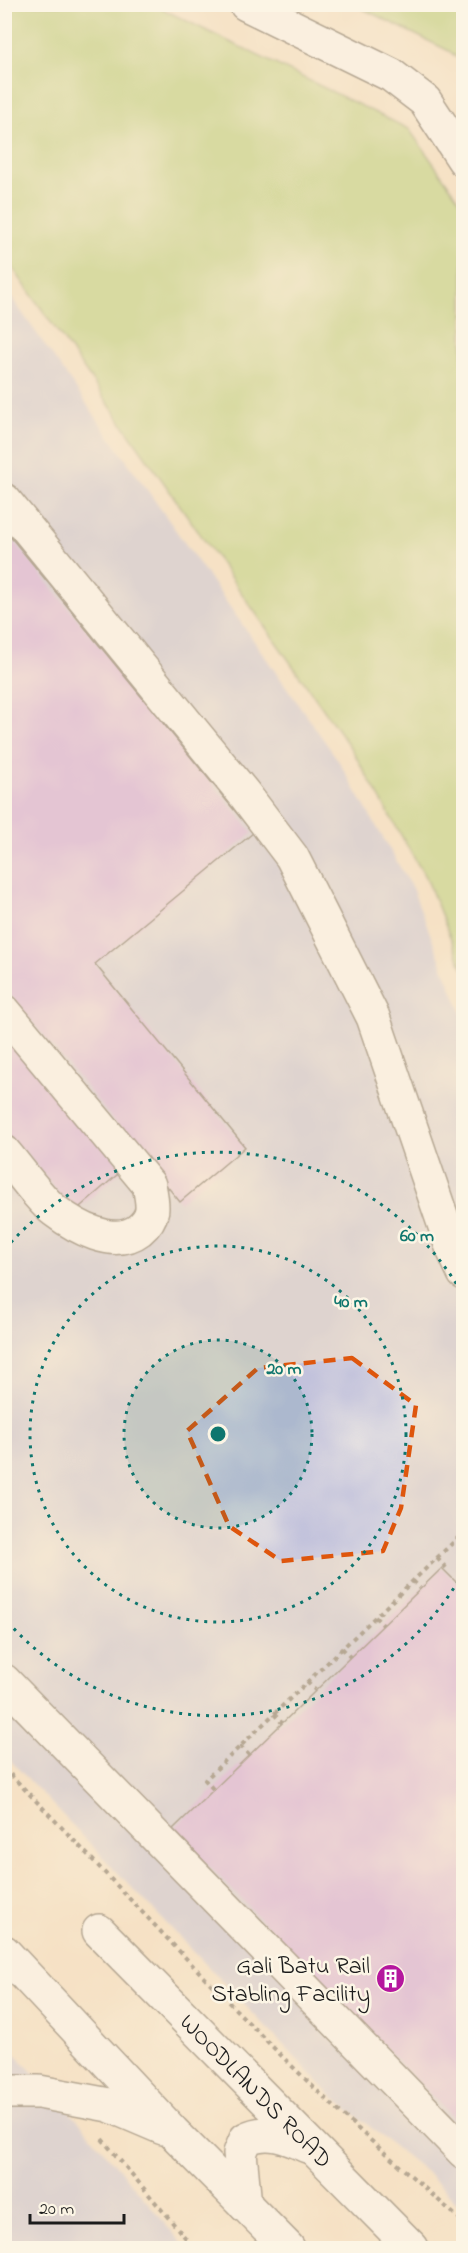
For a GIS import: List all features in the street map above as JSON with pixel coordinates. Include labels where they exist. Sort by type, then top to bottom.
[{"type":"main road","points":[[246,4],[391,75],[425,101],[464,160]]},
{"type":"main road","points":[[4,500],[244,795],[292,858],[373,1017],[464,1273]]},
{"type":"main road","points":[[4,1011],[149,1185],[153,1208],[147,1223],[136,1232],[115,1239],[86,1230],[54,1210],[4,1152]]},
{"type":"main road","points":[[4,1681],[464,2152]]},
{"type":"main road","name":"WOODLANDS ROAD","points":[[99,1931],[412,2248]]},
{"type":"main road","points":[[4,1952],[173,2132],[288,2248]]},
{"type":"main road","points":[[4,2092],[39,2092],[109,2105],[173,2132]]},
{"type":"main road","points":[[245,2205],[240,2153],[246,2139],[261,2133],[268,2133],[295,2140],[312,2148]]},
{"type":"path","points":[[213,1789],[205,1780],[464,1532]]},
{"type":"path","points":[[437,1558],[449,1571]]},
{"type":"path","points":[[413,1581],[420,1588]]},
{"type":"path","points":[[375,1617],[383,1625]]},
{"type":"path","points":[[342,1648],[350,1656]]},
{"type":"path","points":[[307,1682],[315,1690]]},
{"type":"path","points":[[274,1714],[282,1723]]},
{"type":"path","points":[[240,1746],[249,1755]]},
{"type":"path","points":[[4,1768],[113,1880],[194,1968],[320,2094],[464,2223]]},
{"type":"path","points":[[100,2137],[194,2248]]},
{"type":"highlighted area","points":[[352,1358],[416,1405],[401,1508],[383,1551],[281,1561],[229,1526],[187,1431],[258,1368]]},
{"type":"shaded area","points":[[4,287],[338,760],[412,888],[463,1017],[463,2209],[431,2176],[333,2097],[5,1755]]},
{"type":"shaded area","points":[[4,2042],[83,2126],[186,2248],[5,2248]]},
{"type":"green space","points":[[4,5],[154,5],[409,129],[463,205],[463,969],[428,882],[352,750],[5,257]]},
{"type":"green space","points":[[355,5],[463,5],[463,63],[449,51]]},
{"type":"building","points":[[4,529],[253,833],[95,964],[245,1147],[180,1202],[4,987]]},
{"type":"building","points":[[4,1025],[124,1169],[74,1212],[26,1153],[4,1137]]},
{"type":"building","name":"Gali Batu Rail Stabling Facility","points":[[442,1568],[464,1590],[464,2129],[173,1829]]},
{"type":"place","name":"Gali Batu Rail Stabling Facility","points":[[391,1979]]}]
